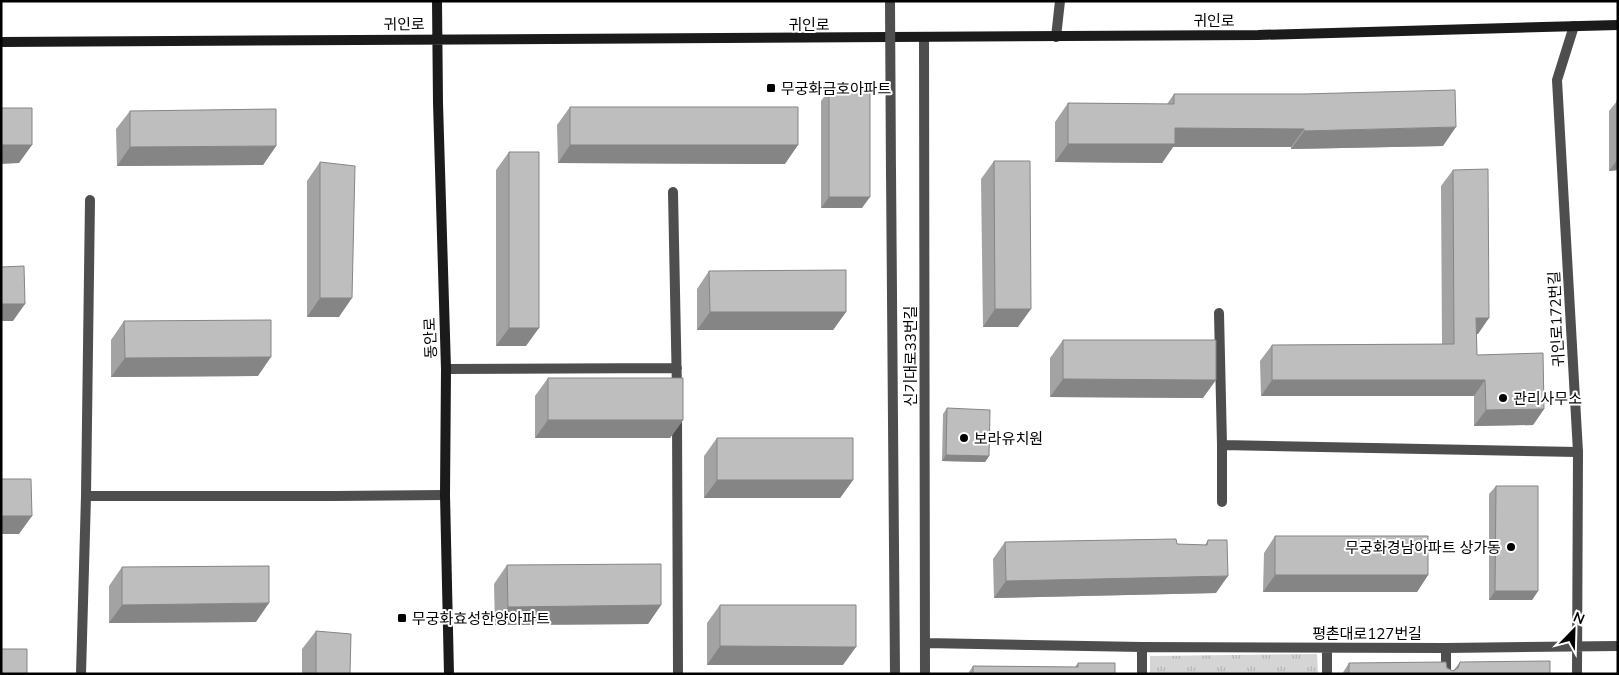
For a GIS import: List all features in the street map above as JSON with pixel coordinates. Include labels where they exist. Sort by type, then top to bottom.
[{"type":"street","name":"동안로","points":[[437,1],[446,368],[445,495],[449,674]]},
{"type":"street","points":[[890,1],[895,674]]},
{"type":"street","points":[[1056,37],[1060,1]]},
{"type":"street","name":"귀인로","points":[[1,42],[1258,35],[1618,25]]},
{"type":"street","name":"귀인로172번길","points":[[1574,26],[1557,80],[1578,452],[1578,674]]},
{"type":"street","name":"신기대로33번길","points":[[924,38],[925,674]]},
{"type":"street","points":[[891,87],[891,177]]},
{"type":"street","points":[[673,192],[677,368],[678,674]]},
{"type":"street","points":[[82,674],[90,200]]},
{"type":"street","points":[[1219,313],[1222,502]]},
{"type":"street","points":[[446,368],[677,368]]},
{"type":"street","points":[[1222,446],[1578,452]]},
{"type":"street","points":[[86,496],[445,495]]},
{"type":"street","name":"평촌대로127번길","points":[[925,643],[1327,648],[1618,646]]},
{"type":"street","points":[[1142,647],[1142,674]]},
{"type":"street","points":[[1327,648],[1327,674]]},
{"type":"street","points":[[1446,648],[1446,674]]},
{"type":"green space","points":[[1317,654],[1318,674],[1150,674],[1150,656]]},
{"type":"building","points":[[829,90],[870,91],[870,197],[829,197]]},
{"type":"building","points":[[1455,90],[1456,127],[1304,131],[1304,129],[1175,128],[1175,144],[1068,144],[1068,103],[1174,104],[1174,94],[1303,94]]},
{"type":"building","points":[[1618,100],[1618,160],[1617,160]]},
{"type":"building","points":[[570,107],[798,107],[798,145],[570,145]]},
{"type":"building","points":[[1,108],[32,108],[32,145],[1,145]]},
{"type":"building","points":[[276,109],[276,146],[130,147],[130,111]]},
{"type":"building","points":[[509,152],[539,152],[539,328],[509,328]]},
{"type":"building","points":[[994,161],[1030,161],[1031,309],[995,309]]},
{"type":"building","points":[[320,162],[355,166],[352,298],[320,298]]},
{"type":"building","points":[[1488,169],[1489,318],[1476,318],[1477,355],[1543,353],[1544,409],[1486,410],[1485,380],[1272,380],[1272,345],[1454,344],[1453,170]]},
{"type":"building","points":[[24,266],[25,304],[1,304],[1,267]]},
{"type":"building","points":[[846,270],[846,312],[710,312],[709,271]]},
{"type":"building","points":[[271,320],[271,357],[125,358],[124,321]]},
{"type":"building","points":[[1063,340],[1216,340],[1216,380],[1063,379]]},
{"type":"building","points":[[548,378],[683,378],[683,420],[548,420]]},
{"type":"building","name":"보라유치원","points":[[947,408],[990,410],[989,456],[946,455]]},
{"type":"building","points":[[717,438],[853,438],[853,480],[717,480]]},
{"type":"building","points":[[1,479],[31,479],[32,516],[1,516]]},
{"type":"building","name":"무궁화경남아파트 상가동","points":[[1496,486],[1538,486],[1538,591],[1495,591]]},
{"type":"building","points":[[1275,536],[1428,536],[1428,575],[1275,575]]},
{"type":"building","points":[[1176,539],[1177,544],[1207,545],[1208,540],[1227,540],[1228,576],[1006,581],[1005,542]]},
{"type":"building","points":[[661,564],[661,605],[508,607],[507,565]]},
{"type":"building","points":[[269,566],[269,603],[122,605],[122,567]]},
{"type":"building","points":[[720,605],[856,605],[856,647],[720,646]]},
{"type":"building","points":[[316,631],[351,634],[350,674],[316,674]]},
{"type":"building","points":[[1,649],[27,649],[27,674],[1,674]]},
{"type":"building","points":[[1550,661],[1550,674],[1349,674],[1349,663],[1446,662],[1447,668],[1453,671],[1458,668],[1460,662]]},
{"type":"building","points":[[1078,663],[1115,663],[1115,674],[973,674],[973,666],[1078,667]]},
{"type":"place","name":"무궁화금호아파트","points":[[771,88]]},
{"type":"place","name":"관리사무소","points":[[1503,398]]},
{"type":"place","name":"보라유치원","points":[[964,438]]},
{"type":"place","name":"무궁화경남아파트 상가동","points":[[1511,547]]},
{"type":"place","name":"무궁화효성한양아파트","points":[[402,618]]}]
